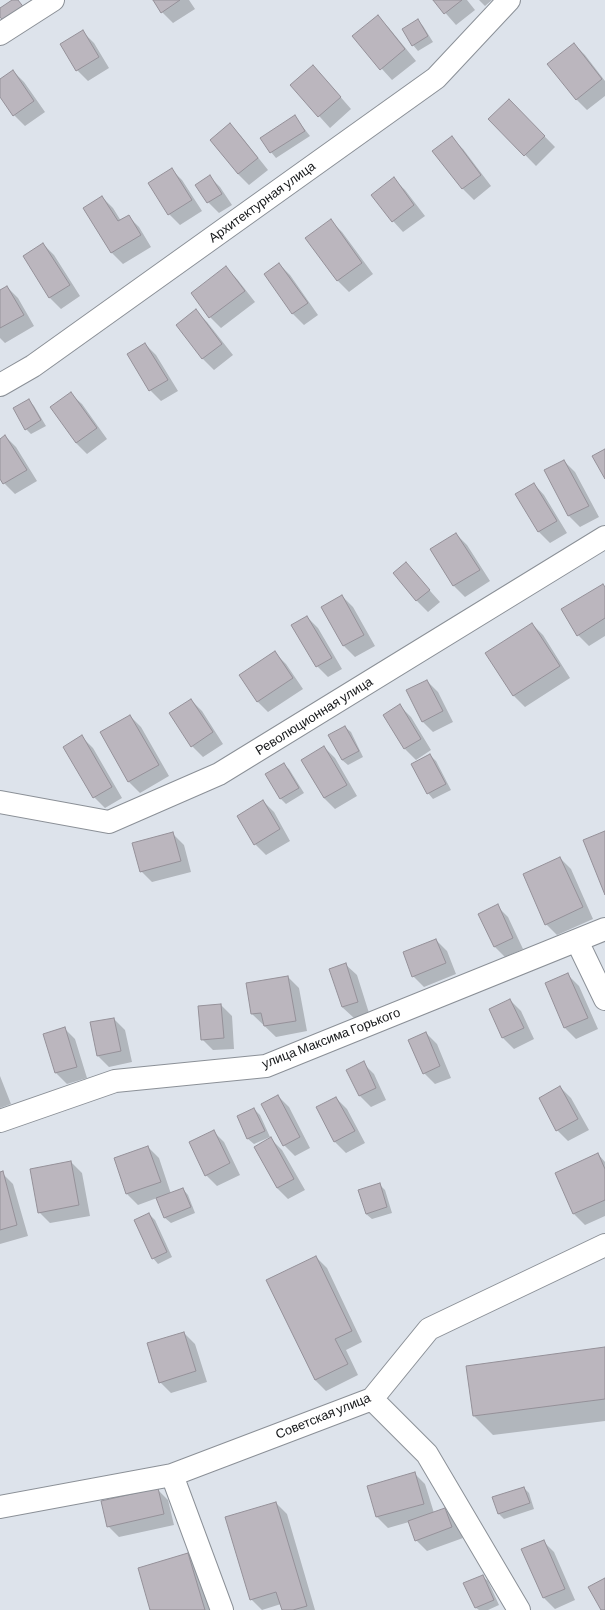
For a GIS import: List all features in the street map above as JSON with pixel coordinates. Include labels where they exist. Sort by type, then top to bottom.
[{"type":"street","points":[[0,34],[53,0]]},
{"type":"street","name":"Архитектурная улица","points":[[0,385],[33,366],[436,78],[509,0]]},
{"type":"street","name":"Революционная улица","points":[[0,802],[109,822],[219,774],[605,537]]},
{"type":"street","name":"улица Максима Горького","points":[[0,1121],[115,1081],[266,1066],[605,929]]},
{"type":"street","points":[[577,941],[605,998]]},
{"type":"street","name":"Советская улица","points":[[0,1507],[172,1475],[372,1400],[429,1329],[605,1245]]},
{"type":"street","points":[[372,1400],[427,1454],[519,1610]]},
{"type":"street","points":[[172,1475],[222,1610]]},
{"type":"building","points":[[12,0],[18,0],[25,9],[5,23],[0,17],[0,8]]},
{"type":"building","points":[[153,0],[180,0],[161,13]]},
{"type":"building","points":[[433,0],[462,0],[444,14]]},
{"type":"building","points":[[378,15],[405,49],[380,70],[352,36]]},
{"type":"building","points":[[418,19],[428,36],[412,46],[402,29]]},
{"type":"building","points":[[83,30],[99,57],[76,71],[60,44]]},
{"type":"building","points":[[574,43],[602,79],[576,100],[547,64]]},
{"type":"building","points":[[313,65],[341,97],[318,117],[290,85]]},
{"type":"building","points":[[13,70],[34,101],[13,116],[0,97],[0,79]]},
{"type":"building","points":[[509,99],[545,136],[524,156],[488,119]]},
{"type":"building","points":[[295,115],[305,131],[270,153],[260,138]]},
{"type":"building","points":[[230,123],[258,158],[238,174],[210,140]]},
{"type":"building","points":[[452,136],[481,175],[462,189],[432,151]]},
{"type":"building","points":[[172,168],[192,200],[168,215],[148,183]]},
{"type":"building","points":[[210,175],[222,194],[207,203],[195,185]]},
{"type":"building","points":[[394,177],[414,205],[392,222],[371,195]]},
{"type":"building","points":[[102,196],[118,221],[129,215],[141,235],[111,253],[83,208]]},
{"type":"building","points":[[331,219],[362,263],[337,281],[305,238]]},
{"type":"building","points":[[43,243],[70,285],[49,298],[23,256]]},
{"type":"building","points":[[279,263],[308,303],[292,314],[264,274]]},
{"type":"building","points":[[226,266],[245,291],[209,318],[191,293]]},
{"type":"building","points":[[7,286],[24,315],[0,328],[0,290]]},
{"type":"building","points":[[196,309],[222,344],[202,359],[176,325]]},
{"type":"building","points":[[145,343],[168,380],[149,391],[127,354]]},
{"type":"building","points":[[71,392],[97,428],[76,443],[50,407]]},
{"type":"building","points":[[29,399],[41,420],[25,430],[13,408]]},
{"type":"building","points":[[5,435],[27,470],[3,484],[0,479],[0,439]]},
{"type":"building","points":[[605,449],[605,479],[592,456]]},
{"type":"building","points":[[564,460],[589,506],[568,516],[544,470]]},
{"type":"building","points":[[534,483],[557,521],[538,532],[515,494]]},
{"type":"building","points":[[456,533],[480,570],[453,586],[430,549]]},
{"type":"building","points":[[406,562],[430,590],[416,601],[393,573]]},
{"type":"building","points":[[603,584],[605,587],[605,618],[577,636],[561,609]]},
{"type":"building","points":[[342,595],[364,635],[343,646],[321,607]]},
{"type":"building","points":[[307,616],[332,658],[316,667],[291,625]]},
{"type":"building","points":[[532,623],[560,666],[513,696],[485,653]]},
{"type":"building","points":[[275,651],[293,678],[257,702],[239,675]]},
{"type":"building","points":[[427,680],[443,711],[422,722],[406,690]]},
{"type":"building","points":[[191,699],[213,732],[191,747],[169,713]]},
{"type":"building","points":[[400,704],[421,739],[404,749],[383,715]]},
{"type":"building","points":[[130,715],[159,765],[128,782],[100,732]]},
{"type":"building","points":[[345,726],[359,751],[342,760],[328,735]]},
{"type":"building","points":[[82,735],[112,787],[93,798],[63,747]]},
{"type":"building","points":[[324,746],[347,785],[324,798],[301,760]]},
{"type":"building","points":[[430,754],[446,784],[427,794],[411,764]]},
{"type":"building","points":[[284,763],[299,788],[280,799],[265,774]]},
{"type":"building","points":[[263,800],[280,829],[254,845],[237,816]]},
{"type":"building","points":[[605,831],[605,895],[583,840]]},
{"type":"building","points":[[173,832],[181,861],[140,872],[132,843]]},
{"type":"building","points":[[560,857],[583,907],[545,925],[523,874]]},
{"type":"building","points":[[498,904],[513,938],[494,947],[478,914]]},
{"type":"building","points":[[436,939],[446,963],[412,977],[403,952]]},
{"type":"building","points":[[346,963],[358,1002],[342,1007],[329,969]]},
{"type":"building","points":[[568,973],[588,1018],[564,1028],[545,983]]},
{"type":"building","points":[[288,976],[296,1021],[264,1026],[261,1013],[251,1014],[246,983]]},
{"type":"building","points":[[510,999],[524,1028],[502,1038],[489,1009]]},
{"type":"building","points":[[221,1004],[224,1038],[201,1040],[198,1006]]},
{"type":"building","points":[[114,1018],[121,1051],[97,1056],[90,1022]]},
{"type":"building","points":[[65,1027],[77,1067],[55,1073],[43,1034]]},
{"type":"building","points":[[426,1032],[440,1066],[423,1074],[408,1040]]},
{"type":"building","points":[[364,1061],[376,1088],[359,1096],[346,1070]]},
{"type":"building","points":[[560,1086],[578,1119],[556,1131],[539,1098]]},
{"type":"building","points":[[278,1095],[300,1137],[283,1146],[261,1104]]},
{"type":"building","points":[[336,1097],[355,1131],[334,1142],[316,1107]]},
{"type":"building","points":[[254,1108],[265,1131],[247,1139],[237,1116]]},
{"type":"building","points":[[214,1130],[230,1163],[205,1176],[189,1142]]},
{"type":"building","points":[[271,1137],[294,1179],[277,1188],[254,1147]]},
{"type":"building","points":[[148,1146],[161,1182],[126,1194],[114,1158]]},
{"type":"building","points":[[598,1153],[605,1169],[605,1200],[573,1214],[555,1173]]},
{"type":"building","points":[[71,1161],[79,1205],[38,1213],[30,1169]]},
{"type":"building","points":[[3,1171],[17,1225],[0,1230],[0,1172]]},
{"type":"building","points":[[380,1183],[387,1207],[366,1214],[358,1190]]},
{"type":"building","points":[[183,1188],[191,1207],[164,1218],[156,1198]]},
{"type":"building","points":[[149,1213],[167,1252],[152,1259],[134,1220]]},
{"type":"building","points":[[316,1256],[352,1331],[335,1339],[348,1364],[315,1380],[266,1280]]},
{"type":"building","points":[[184,1332],[196,1371],[159,1383],[147,1343]]},
{"type":"building","points":[[605,1347],[605,1399],[473,1416],[466,1366]]},
{"type":"building","points":[[415,1472],[424,1504],[376,1517],[367,1486]]},
{"type":"building","points":[[524,1487],[530,1503],[498,1514],[492,1497]]},
{"type":"building","points":[[158,1488],[164,1514],[107,1527],[101,1501]]},
{"type":"building","points":[[276,1502],[307,1606],[293,1610],[282,1610],[276,1592],[250,1600],[225,1517]]},
{"type":"building","points":[[445,1508],[452,1527],[415,1541],[408,1521]]},
{"type":"building","points":[[544,1540],[565,1589],[543,1598],[521,1549]]},
{"type":"building","points":[[188,1553],[205,1610],[150,1610],[138,1568]]},
{"type":"building","points":[[483,1575],[494,1600],[475,1608],[463,1583]]},
{"type":"building","points":[[605,1578],[605,1610],[601,1610],[588,1587]]}]
